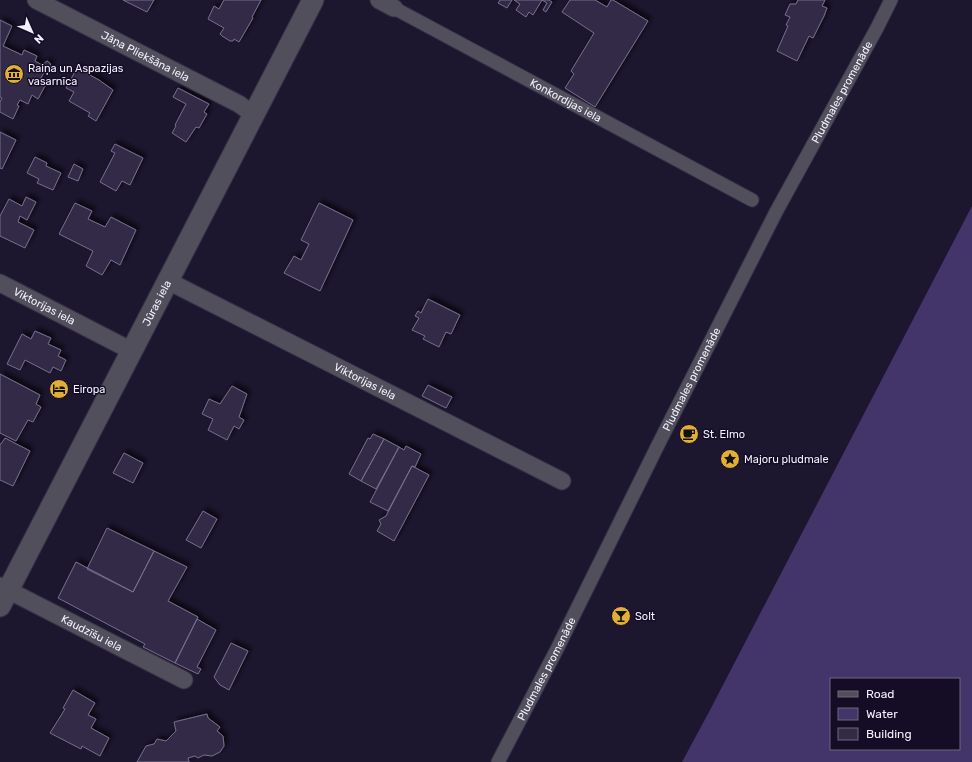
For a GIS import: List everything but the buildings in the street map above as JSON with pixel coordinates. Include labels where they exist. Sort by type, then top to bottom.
[{"type":"street","name":"Jāņa Pliekšāna iela","points":[[36,0],[239,104],[254,115]]},
{"type":"street","name":"Jūras iela","points":[[3,594],[132,351],[313,0]]},
{"type":"street","name":"Pludmales promenāde","points":[[498,762],[557,649],[776,212],[891,0]]},
{"type":"street","name":"Konkordijas iela","points":[[386,4],[752,200]]},
{"type":"street","name":"Viktorijas iela","points":[[168,282],[562,480]]},
{"type":"street","name":"Viktorijas iela","points":[[0,283],[132,351]]},
{"type":"street","name":"Kaudzīšu iela","points":[[3,594],[184,680]]},
{"type":"water","points":[[972,206],[972,762],[682,762],[710,710]]},
{"type":"place","name":"Raiņa un Aspazijas vasarnīca","points":[[14,74]]},
{"type":"place","name":"Eiropa","points":[[59,389]]},
{"type":"place","name":"St. Elmo","points":[[689,434]]},
{"type":"place","name":"Majoru pludmale","points":[[730,459]]},
{"type":"place","name":"Solt","points":[[621,616]]}]
